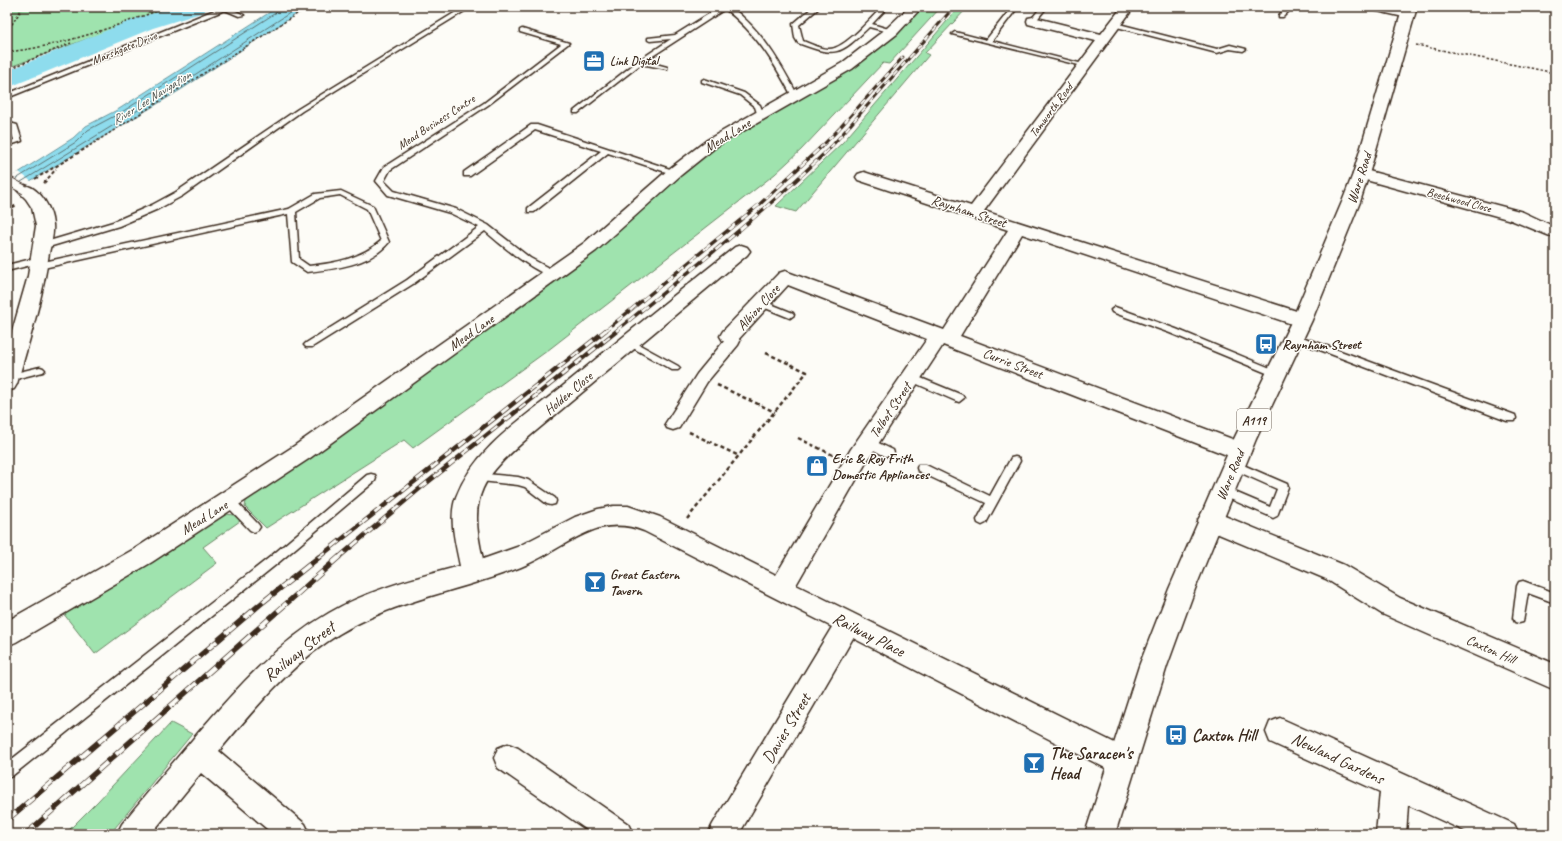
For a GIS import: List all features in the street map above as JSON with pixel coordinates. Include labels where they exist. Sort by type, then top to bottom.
[{"type":"main road","name":"Ware Road","points":[[1100,834],[1153,666],[1210,520],[1332,252],[1361,174],[1409,10]]},
{"type":"street","name":"Mead Lane","points":[[7,634],[144,555],[302,452],[590,247],[675,172],[712,143],[847,66],[892,31],[916,7]]},
{"type":"street","name":"Tamworth Road","points":[[974,213],[1128,7]]},
{"type":"street","points":[[1377,7],[1409,10]]},
{"type":"street","points":[[1033,21],[1104,39]]},
{"type":"street","name":"Beechwood Close","points":[[1361,174],[1517,216],[1553,230]]},
{"type":"street","name":"Raynham Street","points":[[864,177],[1018,228],[1298,329]]},
{"type":"street","points":[[8,381],[11,357],[40,258],[45,226],[40,208],[29,185]]},
{"type":"street","name":"Talbot Street","points":[[780,590],[868,442],[911,378],[944,337],[1018,228]]},
{"type":"street","name":"Holden Close","points":[[474,573],[465,528],[467,499],[476,477],[494,456],[629,342],[741,251]]},
{"type":"street","name":"Currie Street","points":[[785,276],[944,337],[1237,458]]},
{"type":"street","name":"Albion Close","points":[[730,336],[785,276]]},
{"type":"street","points":[[673,424],[702,378],[733,341],[730,336]]},
{"type":"street","name":"Railway Place","points":[[613,515],[629,516],[674,535],[780,590],[1123,762]]},
{"type":"street","name":"Railway Street","points":[[132,834],[256,687],[281,662],[334,622],[362,608],[513,560],[583,525],[613,515]]},
{"type":"street","name":"Caxton Hill","points":[[1210,520],[1335,572],[1391,606],[1555,677]]},
{"type":"street","name":"Davies Street","points":[[723,834],[848,623]]},
{"type":"street","name":"Newland Gardens","points":[[1280,732],[1504,834]]},
{"type":"street","points":[[200,753],[295,834]]},
{"type":"street","points":[[508,758],[618,834]]},
{"type":"street","name":"Newland Gardens","points":[[1391,834],[1395,785]]},
{"type":"lane","points":[[40,258],[179,194],[300,110],[468,7]]},
{"type":"lane","points":[[576,112],[640,62],[724,7]]},
{"type":"lane","points":[[727,7],[757,32],[770,49],[794,96]]},
{"type":"lane","points":[[817,7],[796,24],[798,38],[800,42],[829,51],[836,50],[867,25],[885,7]]},
{"type":"lane","points":[[988,42],[1015,7]]},
{"type":"lane","points":[[1033,21],[1044,7]]},
{"type":"lane","points":[[1281,16],[1290,7]]},
{"type":"lane","name":"Marshgate Drive","points":[[7,96],[225,8],[241,15]]},
{"type":"lane","points":[[867,25],[892,31]]},
{"type":"lane","points":[[1115,25],[1217,51],[1230,47],[1243,49]]},
{"type":"lane","name":"Mead Business Centre","points":[[522,31],[566,43],[486,104],[387,169],[380,181],[391,193],[453,211],[485,227],[527,260],[553,274]]},
{"type":"lane","points":[[955,34],[1085,66]]},
{"type":"lane","points":[[650,38],[677,37]]},
{"type":"lane","points":[[640,62],[665,68]]},
{"type":"lane","points":[[704,82],[742,94],[758,106],[760,115]]},
{"type":"lane","points":[[7,144],[18,141],[13,125]]},
{"type":"lane","points":[[467,174],[534,127],[675,172]]},
{"type":"lane","points":[[531,210],[606,151]]},
{"type":"lane","points":[[7,180],[29,185]]},
{"type":"lane","points":[[7,268],[40,258],[292,211],[318,196],[341,194],[370,208],[385,242],[375,252],[334,266],[307,269],[295,260],[292,211]]},
{"type":"lane","points":[[309,344],[404,287],[485,227]]},
{"type":"lane","points":[[761,302],[790,315]]},
{"type":"lane","points":[[1115,310],[1173,331],[1277,374]]},
{"type":"lane","points":[[1298,329],[1511,418]]},
{"type":"lane","points":[[629,342],[675,368]]},
{"type":"lane","points":[[8,381],[40,370]]},
{"type":"lane","points":[[911,378],[959,398]]},
{"type":"lane","points":[[868,442],[889,452]]},
{"type":"lane","points":[[1223,491],[1273,513],[1283,487],[1237,458]]},
{"type":"lane","points":[[982,520],[1015,461]]},
{"type":"lane","points":[[922,468],[993,502]]},
{"type":"lane","points":[[476,477],[528,484],[551,501]]},
{"type":"lane","points":[[7,771],[274,560],[371,478]]},
{"type":"lane","points":[[229,501],[254,527]]},
{"type":"lane","points":[[1519,618],[1523,586],[1555,598]]},
{"type":"path","points":[[7,32],[23,7]]},
{"type":"path","points":[[7,52],[51,47],[77,40],[168,7]]},
{"type":"path","points":[[29,185],[308,7]]},
{"type":"path","points":[[7,70],[58,50],[77,40]]},
{"type":"path","points":[[1416,45],[1555,73]]},
{"type":"path","points":[[674,535],[807,372],[766,353]]},
{"type":"path","points":[[702,378],[775,412]]},
{"type":"path","points":[[673,424],[739,456]]},
{"type":"path","points":[[798,438],[853,465]]},
{"type":"green space","points":[[7,7],[175,7],[7,68]]},
{"type":"green space","points":[[922,7],[941,7],[889,64],[883,63],[801,150],[775,174],[547,351],[413,448],[404,440],[266,528],[245,507],[246,501],[555,279],[706,153],[889,40]]},
{"type":"green space","points":[[959,7],[968,7],[925,53],[929,55],[796,212],[776,206],[843,142]]},
{"type":"green space","points":[[226,514],[234,515],[240,521],[203,547],[217,563],[95,654],[63,613]]},
{"type":"green space","points":[[171,723],[192,734],[110,834],[65,834],[98,801]]},
{"type":"water","name":"River Lee Navigation","points":[[278,7],[307,7],[182,89],[7,195],[7,180],[73,138],[86,126],[119,109]]},
{"type":"pier","points":[[19,172],[32,182],[14,193],[7,188],[7,179]]},
{"type":"waterway","points":[[7,80],[145,23],[196,7]]},
{"type":"railway","points":[[830,148],[954,7]]},
{"type":"railway","points":[[821,147],[903,57]]},
{"type":"railway","points":[[605,331],[760,204],[821,147]]},
{"type":"railway","points":[[616,331],[699,264],[780,195],[830,148]]},
{"type":"railway","points":[[318,558],[606,330]]},
{"type":"railway","points":[[338,558],[418,490],[618,330]]},
{"type":"railway","points":[[7,820],[263,602],[319,557]]},
{"type":"railway","points":[[26,834],[339,557]]},
{"type":"place","name":"Link Digital","points":[[594,61]]},
{"type":"place","name":"Raynham Street","points":[[1266,344]]},
{"type":"place","name":"Eric & Roy Frith Domestic Appliances","points":[[817,466]]},
{"type":"place","name":"Great Eastern Tavern","points":[[595,582]]},
{"type":"place","name":"Caxton Hill","points":[[1176,735]]},
{"type":"place","name":"The Saracen's Head","points":[[1034,763]]}]
